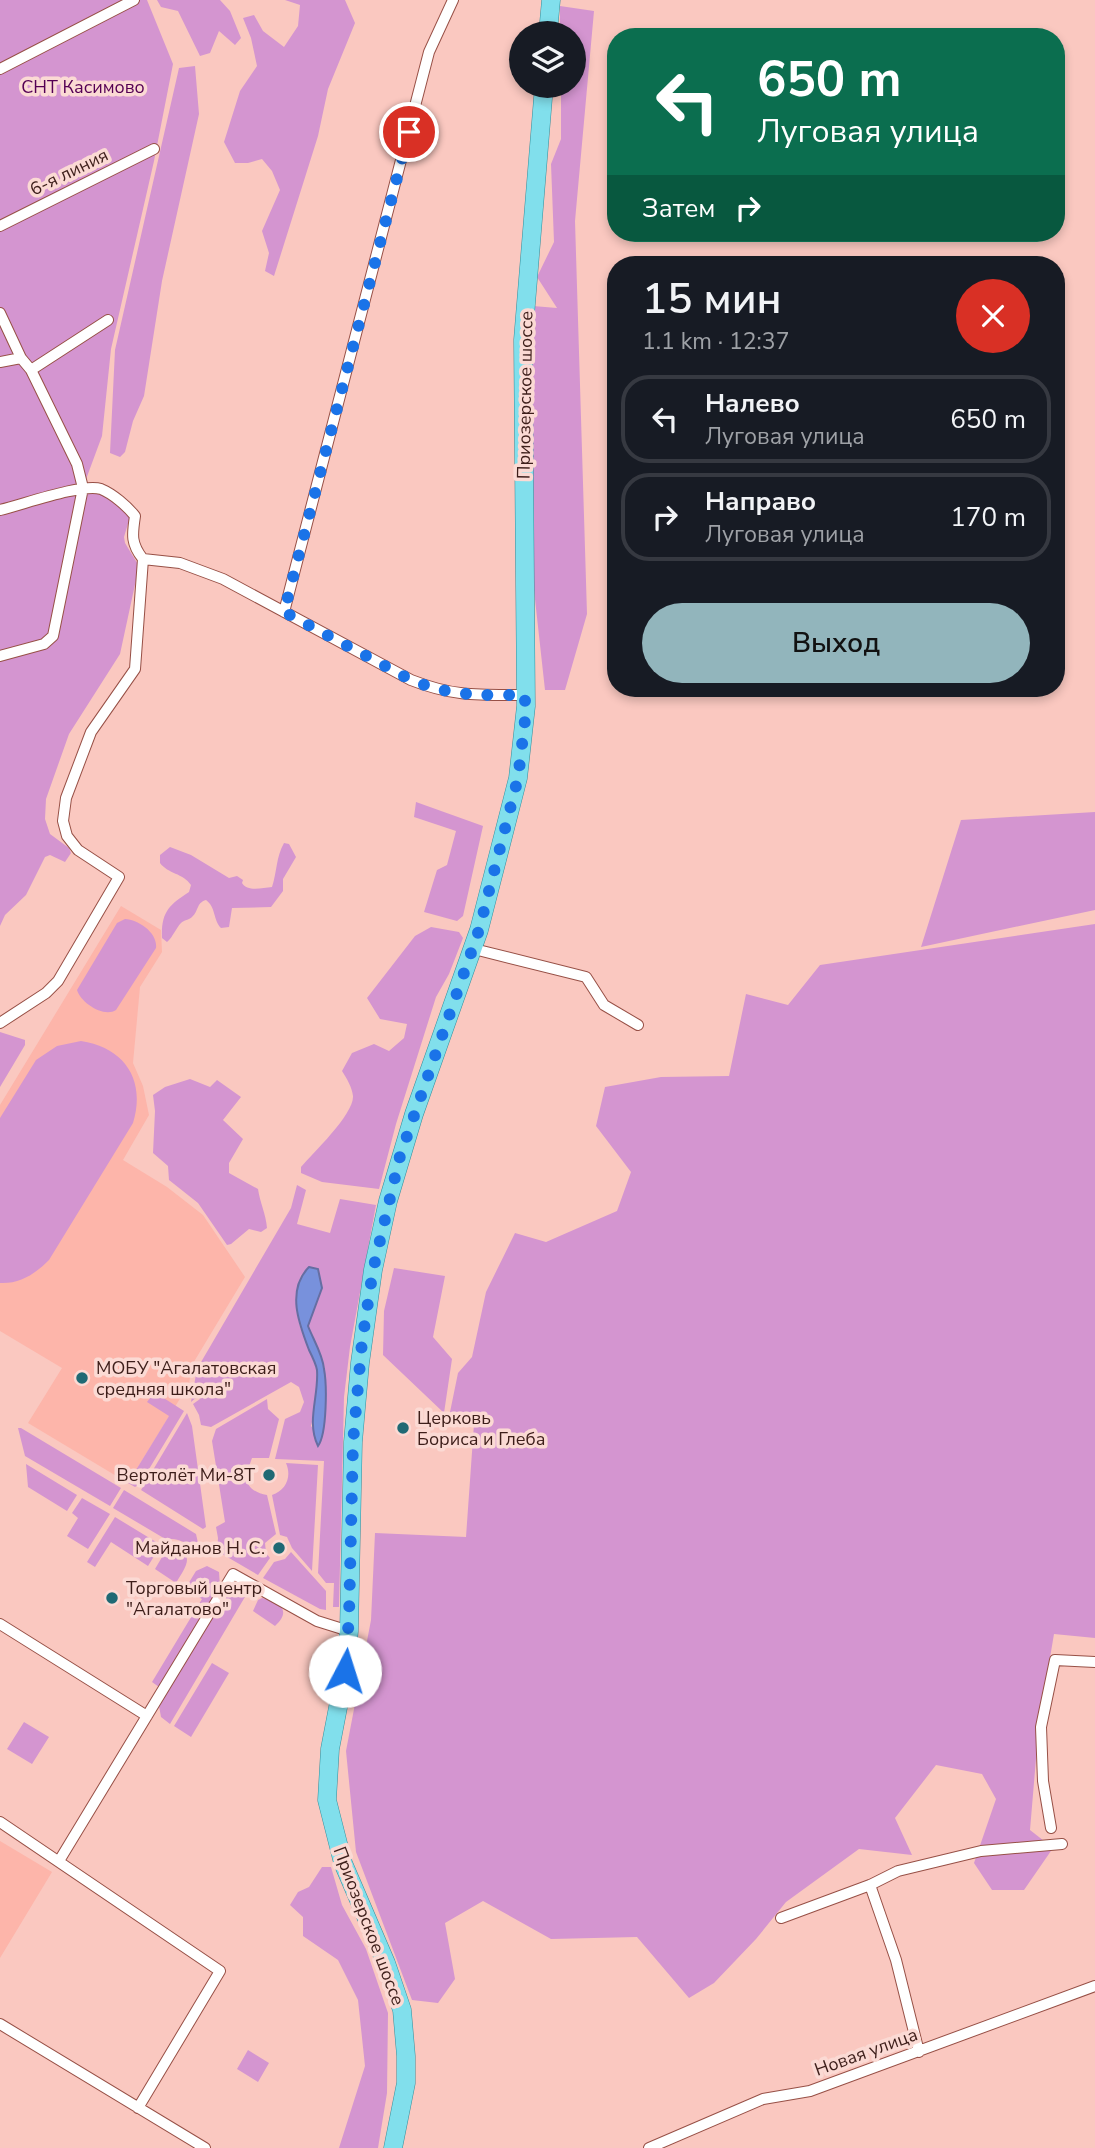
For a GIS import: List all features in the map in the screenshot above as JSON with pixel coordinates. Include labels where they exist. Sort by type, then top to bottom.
[{"type":"main road","points":[[549,21],[551,0]]},
{"type":"main road","name":"Приозерское шоссе","points":[[393,2148],[406,2083],[402,2010],[386,1963],[343,1863],[327,1800],[330,1749],[345,1671],[349,1631],[353,1442],[362,1342],[373,1270],[400,1156],[474,949],[518,778],[525,707],[523,340],[543,98]]},
{"type":"street","points":[[0,69],[134,0]]},
{"type":"street","points":[[284,612],[429,52],[453,0]]},
{"type":"street","name":"6-я линия","points":[[0,226],[154,149]]},
{"type":"street","points":[[0,313],[77,464],[83,488],[53,636],[44,644],[0,656]]},
{"type":"street","points":[[31,370],[108,320]]},
{"type":"street","points":[[0,362],[21,358]]},
{"type":"street","points":[[0,510],[83,488],[101,489],[128,507],[135,516],[132,539],[134,549],[143,559],[180,563],[223,579],[411,680],[431,688],[525,707]]},
{"type":"street","points":[[0,1023],[46,993],[58,981],[118,877],[78,850],[66,836],[63,821],[69,788],[91,732],[135,669],[143,559]]},
{"type":"street","points":[[474,949],[586,977],[604,1004],[638,1025]]},
{"type":"street","points":[[59,1861],[233,1574],[317,1621],[349,1631]]},
{"type":"street","points":[[0,1624],[147,1716]]},
{"type":"street","points":[[1051,1828],[1043,1781],[1041,1727],[1055,1660],[1095,1662]]},
{"type":"street","points":[[0,1822],[220,1971],[138,2108]]},
{"type":"street","points":[[781,1918],[870,1885],[898,1871],[981,1851],[1062,1844]]},
{"type":"street","points":[[870,1885],[896,1960],[919,2052]]},
{"type":"street","name":"Новая улица","points":[[649,2148],[764,2099],[810,2091],[1095,1986]]},
{"type":"street","points":[[0,2024],[205,2148]]},
{"type":"shaded area","points":[[121,906],[161,930],[162,952],[140,987],[133,1063],[143,1086],[149,1115],[123,1160],[167,1187],[203,1215],[245,1277],[192,1365],[189,1384],[128,1483],[28,1423],[62,1368],[0,1331],[0,1105]]},
{"type":"shaded area","points":[[0,1841],[52,1872],[0,1958]]},
{"type":"green space","name":"СНТ Касимово","points":[[0,0],[147,0],[173,64],[111,349],[102,436],[85,482],[125,509],[130,517],[124,537],[125,543],[139,566],[120,654],[69,734],[46,799],[45,819],[50,834],[69,848],[71,853],[65,862],[50,855],[45,857],[26,895],[5,915],[0,926]]},
{"type":"green space","points":[[157,0],[220,0],[230,11],[241,38],[235,45],[219,31],[210,53],[200,56],[178,11],[161,7]]},
{"type":"green space","points":[[285,0],[345,0],[355,23],[328,89],[318,136],[274,276],[265,271],[269,253],[262,231],[280,190],[272,171],[262,159],[235,163],[224,142],[240,91],[257,66],[243,18],[254,15],[263,31],[284,47],[298,26],[300,5]]},
{"type":"green space","points":[[560,6],[594,11],[575,221],[587,614],[565,690],[545,690],[531,563],[533,306],[557,308],[537,277],[554,242],[551,164],[561,139],[561,98],[586,98],[586,21],[560,21]]},
{"type":"green space","points":[[195,66],[199,114],[162,281],[144,396],[133,421],[125,452],[120,457],[110,453],[115,350],[179,68]]},
{"type":"green space","points":[[416,802],[483,826],[463,916],[457,921],[424,912],[437,870],[447,865],[456,831],[414,817]]},
{"type":"green space","points":[[1095,812],[1095,910],[921,947],[961,820]]},
{"type":"green space","points":[[284,843],[289,844],[296,857],[283,879],[283,891],[271,907],[232,908],[229,927],[221,928],[206,900],[192,917],[181,923],[167,942],[162,938],[165,915],[176,901],[189,892],[191,885],[160,863],[160,855],[170,847],[191,855],[229,878],[237,876],[243,880],[244,886],[255,889],[272,887]]},
{"type":"green space","points":[[125,919],[136,922],[151,932],[156,948],[116,1010],[99,1011],[83,1000],[77,990],[117,923]]},
{"type":"green space","points":[[1095,924],[1095,1638],[1054,1634],[1039,1723],[1030,1830],[1053,1848],[1024,1890],[992,1890],[974,1863],[996,1799],[982,1774],[936,1765],[895,1818],[912,1855],[859,1849],[786,1902],[756,1939],[714,1983],[689,1998],[637,1937],[551,1939],[483,1901],[445,1923],[455,1979],[438,2003],[412,2000],[356,1852],[346,1751],[371,1620],[375,1533],[466,1537],[474,1424],[449,1417],[458,1373],[472,1357],[486,1292],[515,1233],[546,1242],[617,1211],[631,1172],[596,1126],[605,1087],[661,1077],[729,1076],[746,994],[788,1005],[820,965]]},
{"type":"green space","points":[[431,927],[459,932],[463,938],[449,974],[436,997],[396,1124],[379,1189],[322,1182],[301,1173],[301,1167],[340,1123],[352,1104],[352,1089],[342,1071],[352,1053],[374,1044],[389,1051],[404,1038],[407,1024],[380,1019],[367,998],[415,936]]},
{"type":"green space","points":[[0,1032],[25,1040],[25,1045],[0,1087]]},
{"type":"green space","points":[[81,1041],[110,1051],[128,1068],[137,1093],[133,1123],[49,1260],[27,1277],[0,1283],[0,1118],[36,1060],[57,1046]]},
{"type":"green space","points":[[190,1079],[210,1087],[217,1080],[241,1097],[223,1120],[243,1139],[229,1163],[229,1173],[258,1189],[267,1228],[261,1232],[249,1229],[227,1245],[198,1203],[169,1180],[168,1166],[153,1153],[153,1095],[165,1087]]},
{"type":"green space","points":[[297,1185],[306,1190],[297,1224],[330,1233],[340,1199],[376,1205],[350,1347],[344,1397],[339,1607],[333,1607],[334,1583],[326,1583],[318,1573],[324,1461],[275,1459],[285,1419],[300,1412],[304,1402],[299,1387],[291,1382],[211,1427],[201,1425],[193,1404],[200,1399],[198,1396],[191,1402],[197,1369],[291,1208]],"holes":[[[301,1274],[310,1321],[308,1326],[324,1367],[322,1439],[311,1426],[315,1409],[317,1370],[300,1327],[296,1308]]]},
{"type":"green space","points":[[394,1268],[445,1276],[433,1337],[452,1359],[444,1413],[383,1355],[384,1311]]},
{"type":"green space","points":[[153,1394],[184,1411],[140,1484],[135,1487],[128,1483],[169,1416],[147,1402]]},
{"type":"green space","points":[[267,1399],[268,1409],[279,1419],[269,1458],[252,1458],[246,1475],[252,1489],[267,1495],[276,1534],[265,1543],[266,1553],[270,1558],[258,1575],[217,1551],[216,1527],[225,1522],[212,1441],[216,1429]]},
{"type":"green space","points":[[187,1413],[192,1426],[206,1527],[203,1529],[141,1490]]},
{"type":"green space","points":[[18,1428],[121,1488],[110,1506],[25,1456]]},
{"type":"green space","points":[[286,1463],[318,1465],[312,1571],[292,1548],[287,1537],[280,1535],[272,1495],[281,1490],[286,1482]]},
{"type":"green space","points":[[26,1464],[77,1495],[67,1511],[28,1487]]},
{"type":"green space","points":[[124,1490],[196,1534],[198,1543],[167,1540],[113,1508]]},
{"type":"green space","points":[[82,1498],[110,1514],[88,1549],[67,1536],[78,1518],[72,1513]]},
{"type":"green space","points":[[115,1517],[161,1545],[148,1566],[111,1542],[95,1567],[87,1562]]},
{"type":"green space","points":[[170,1549],[184,1553],[187,1557],[176,1583],[155,1569],[165,1552]]},
{"type":"green space","points":[[291,1552],[326,1591],[326,1610],[263,1578],[274,1562],[285,1559]]},
{"type":"green space","points":[[207,1566],[219,1572],[220,1587],[159,1687],[152,1682],[202,1599],[185,1589],[196,1571]]},
{"type":"green space","points":[[236,1585],[249,1590],[170,1724],[161,1717],[159,1706],[231,1587]]},
{"type":"green space","points":[[262,1598],[282,1607],[283,1616],[275,1626],[253,1611],[258,1600]]},
{"type":"green space","points":[[212,1663],[229,1673],[191,1737],[174,1726]]},
{"type":"green space","points":[[24,1722],[49,1737],[32,1764],[7,1749]]},
{"type":"green space","points":[[322,1867],[331,1867],[342,1905],[366,1949],[388,2013],[387,2093],[378,2148],[339,2148],[365,2066],[358,2000],[338,1960],[303,1936],[303,1917],[290,1905],[298,1892],[309,1887]]},
{"type":"green space","points":[[248,2050],[269,2063],[258,2082],[237,2069]]},
{"type":"water","points":[[309,1267],[318,1269],[322,1288],[308,1326],[322,1358],[325,1376],[325,1421],[318,1446],[313,1428],[317,1370],[302,1329],[296,1297],[302,1276]]},
{"type":"place","name":"МОБУ \"Агалатовская средняя школа\"","points":[[82,1378]]},
{"type":"place","name":"Церковь Бориса и Глеба","points":[[403,1428]]},
{"type":"place","name":"Вертолёт Ми-8Т","points":[[269,1475]]},
{"type":"place","name":"Майданов Н. С.","points":[[279,1548]]},
{"type":"place","name":"Торговый центр \"Агалатово\"","points":[[112,1598]]},
{"type":"route","points":[[345,1671],[349,1631],[353,1442],[362,1342],[373,1270],[400,1156],[479,930],[518,778],[525,720],[525,695],[460,695],[431,688],[284,612],[409,132]]}]
